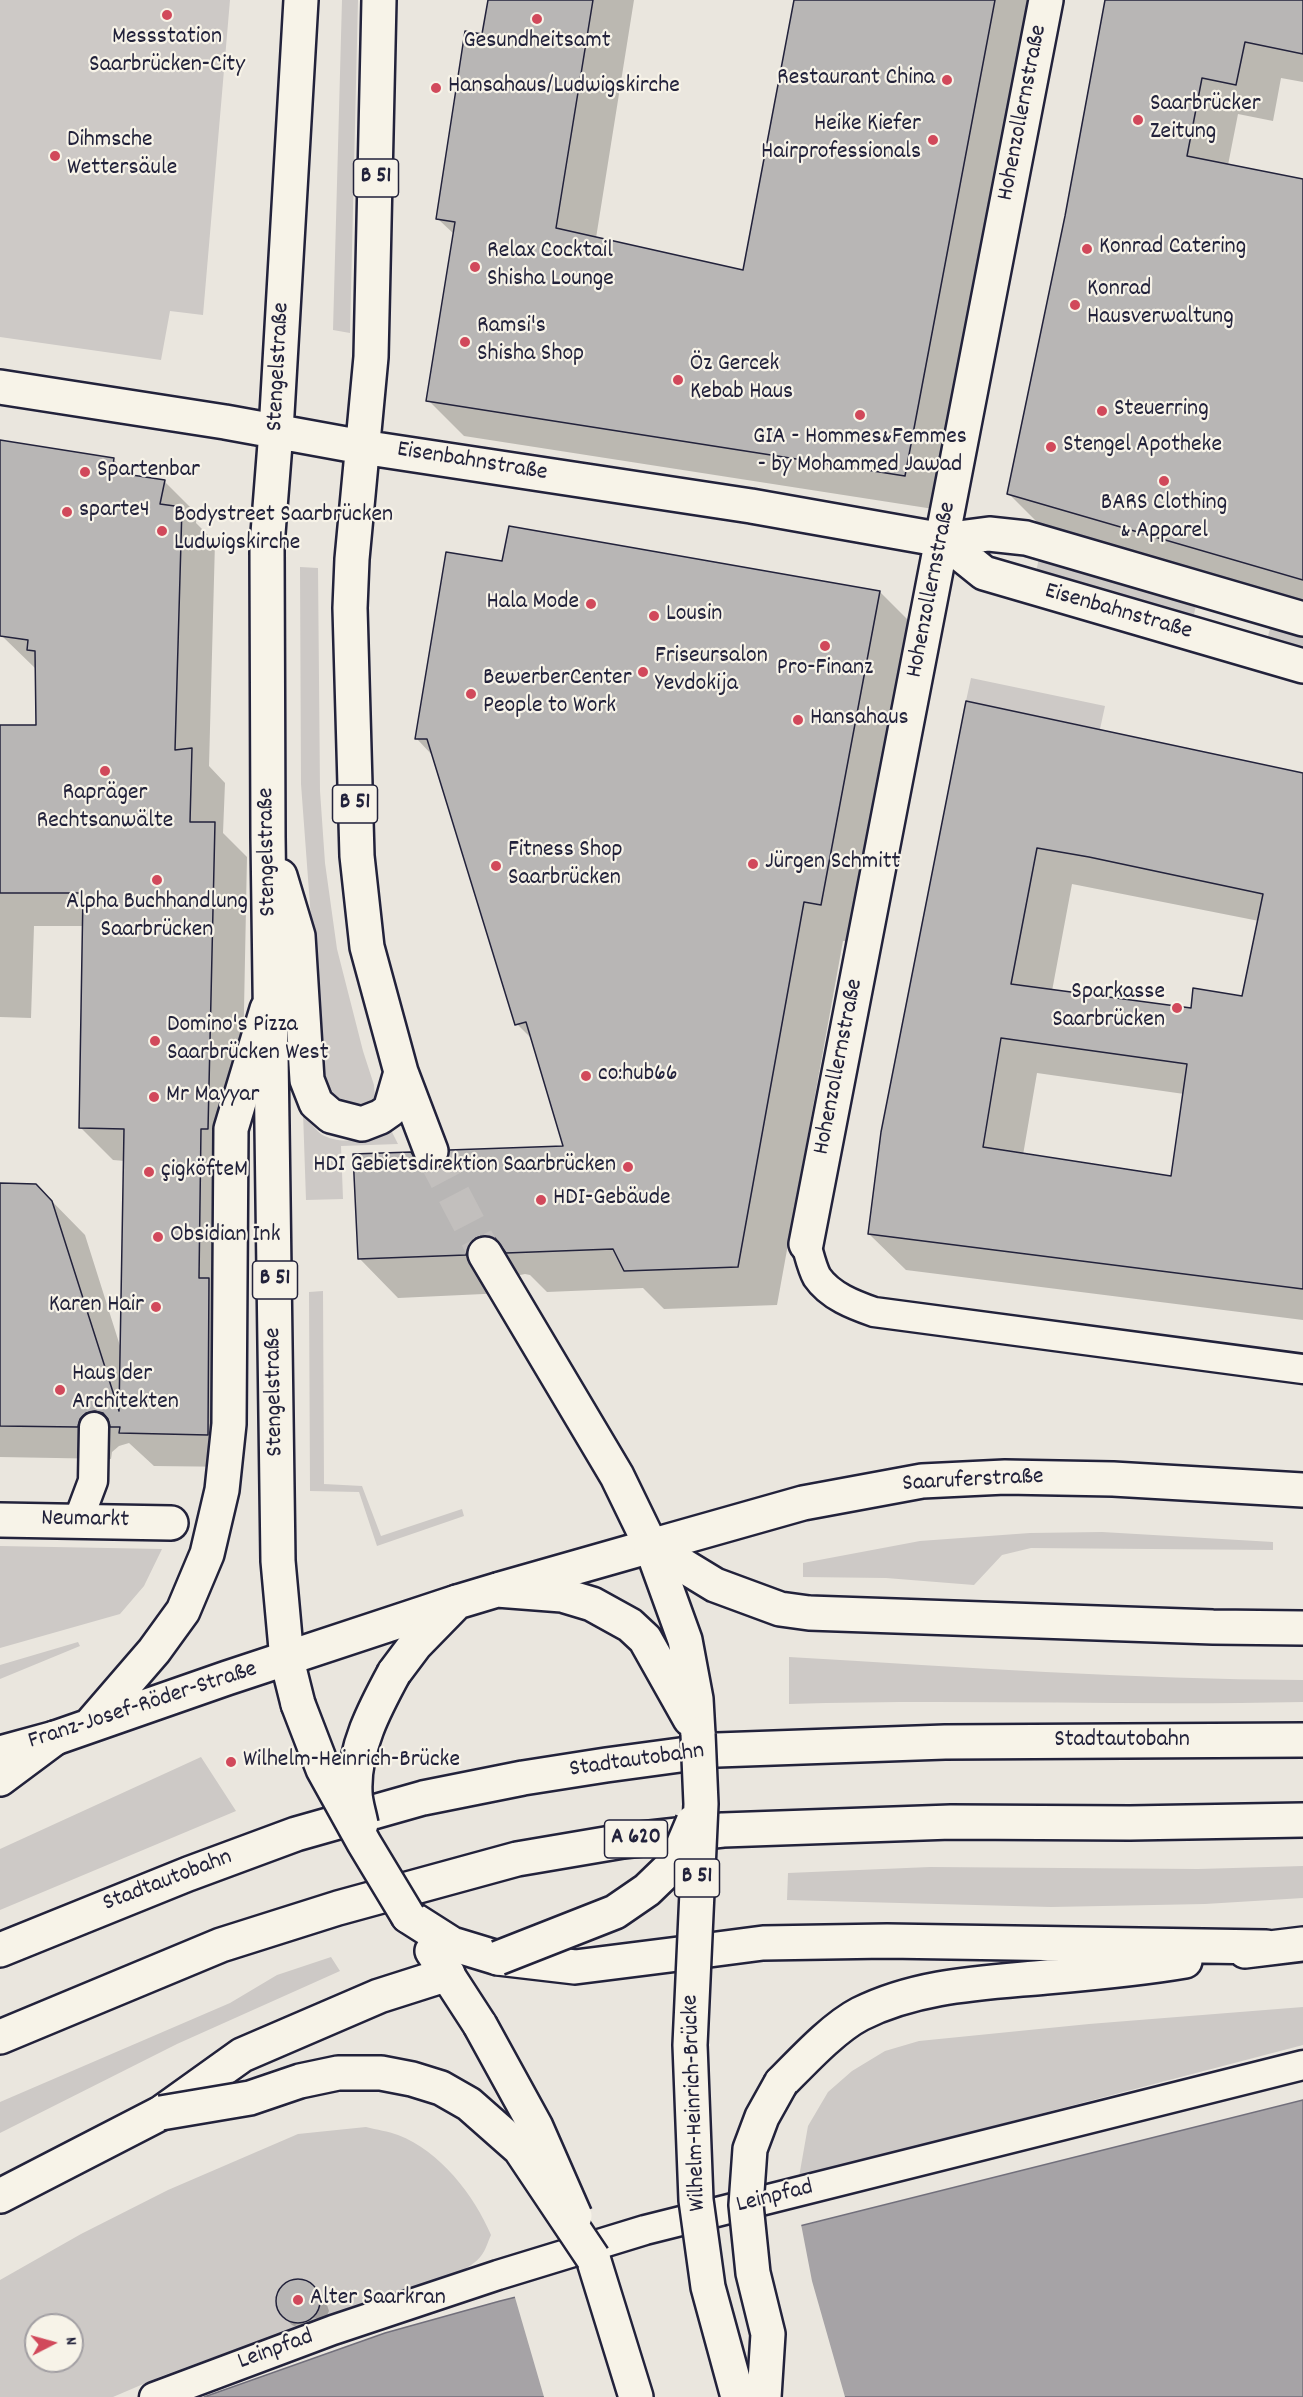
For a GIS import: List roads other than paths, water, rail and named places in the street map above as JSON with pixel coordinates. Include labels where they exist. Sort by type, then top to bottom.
[{"type":"main road","name":"Stengelstraße","points":[[298,1704],[286,1660],[278,1561],[268,837],[267,546],[276,431],[301,0]]},
{"type":"main road","name":"B 51","points":[[379,0],[371,357],[350,608],[357,856],[367,947],[400,1072],[431,1151]]},
{"type":"main road","name":"Hohenzollernstraße","points":[[806,1244],[1046,0]]},
{"type":"main road","name":"Eisenbahnstraße","points":[[0,387],[362,447],[751,506],[943,540],[989,534],[1026,538],[1303,619]]},
{"type":"main road","name":"Eisenbahnstraße","points":[[943,540],[984,573],[1303,666]]},
{"type":"main road","points":[[268,837],[298,936],[307,1080],[316,1103],[331,1116],[362,1124],[390,1110],[400,1072]]},
{"type":"main road","points":[[91,1724],[154,1651],[183,1611],[207,1554],[222,1490],[229,1424],[231,1129],[270,998]]},
{"type":"main road","name":"B 51","points":[[485,1254],[617,1476],[651,1546]]},
{"type":"main road","name":"Saaruferstraße","points":[[651,1546],[803,1503],[922,1481],[1005,1478],[1113,1479],[1303,1490]]},
{"type":"main road","name":"Neumarkt","points":[[0,1520],[171,1523]]},
{"type":"main road","points":[[651,1546],[715,1585],[780,1609],[809,1613],[1303,1628]]},
{"type":"main road","name":"Wilhelm-Heinrich-Brücke","points":[[286,1660],[457,1602],[651,1546],[685,1640],[696,1699],[701,1804],[690,2045],[696,2200],[708,2287],[738,2397]]},
{"type":"main road","name":"Wilhelm-Heinrich-Brücke","points":[[497,1590],[562,1595],[592,1604],[630,1624],[645,1639],[698,1734]]},
{"type":"main road","name":"Wilhelm-Heinrich-Brücke","points":[[364,1843],[355,1791],[361,1742],[378,1701],[394,1673],[415,1645],[457,1602]]},
{"type":"main road","name":"Franz-Josef-Röder-Straße","points":[[0,1754],[55,1738],[286,1660]]},
{"type":"main road","name":"Wilhelm-Heinrich-Brücke","points":[[298,1704],[323,1769],[364,1843],[408,1916],[480,2025],[536,2127],[593,2258],[636,2397]]},
{"type":"main road","points":[[0,1779],[55,1738]]},
{"type":"main road","name":"Stadtautobahn","points":[[0,1950],[188,1874],[296,1834],[423,1798],[606,1765],[729,1750],[945,1742],[1303,1740]]},
{"type":"main road","name":"Wilhelm-Heinrich-Brücke","points":[[448,1974],[498,1958],[615,1912],[647,1890],[675,1862],[701,1804]]},
{"type":"main road","name":"A 620","points":[[0,2037],[221,1945],[349,1905],[517,1859],[611,1843],[723,1830],[940,1822],[1303,1820]]},
{"type":"main road","name":"Wilhelm-Heinrich-Brücke","points":[[408,1916],[453,1944],[498,1958]]},
{"type":"main road","points":[[498,1958],[575,1967],[762,1943],[887,1941],[1266,1947]]},
{"type":"main road","points":[[764,2397],[768,2334],[753,2273],[746,2205],[750,2149],[762,2117],[781,2083],[813,2050],[858,2015],[900,1998],[955,1985],[1128,1970],[1266,1947],[1303,1944]]},
{"type":"main road","points":[[0,2196],[161,2114],[242,2055],[379,1996],[448,1974]]},
{"type":"main road","points":[[161,2114],[250,2098],[300,2081],[338,2073],[381,2073],[441,2088],[469,2104],[520,2150],[593,2258]]},
{"type":"lane","name":"Hohenzollernstraße","points":[[806,1244],[817,1277],[851,1304],[874,1312],[1303,1369]]},
{"type":"lane","points":[[78,1521],[93,1481],[94,1427]]},
{"type":"lane","name":"Leinpfad","points":[[154,2397],[333,2330],[498,2275],[645,2230],[1303,2066]]},
{"type":"tunnel","points":[[431,1151],[485,1254]]},
{"type":"place","name":"Messstation Saarbrücken-City","points":[[167,15]]},
{"type":"place","name":"Gesundheitsamt","points":[[537,19]]},
{"type":"place","name":"Restaurant China","points":[[947,80]]},
{"type":"place","name":"Hansahaus/Ludwigskirche","points":[[436,88]]},
{"type":"place","name":"Saarbrücker Zeitung","points":[[1138,120]]},
{"type":"place","name":"Heike Kiefer Hairprofessionals","points":[[933,140]]},
{"type":"place","name":"Dihmsche Wettersäule","points":[[55,156]]},
{"type":"place","name":"Konrad Catering","points":[[1087,249]]},
{"type":"place","name":"Relax Cocktail Shisha Lounge","points":[[475,267]]},
{"type":"place","name":"Konrad Hausverwaltung","points":[[1075,305]]},
{"type":"place","name":"Ramsi's Shisha Shop","points":[[465,342]]},
{"type":"place","name":"Öz Gercek Kebab Haus","points":[[678,380]]},
{"type":"place","name":"Steuerring","points":[[1102,411]]},
{"type":"place","name":"GIA - Hommes&Femmes - by Mohammed Jawad","points":[[860,415]]},
{"type":"place","name":"Stengel Apotheke","points":[[1051,447]]},
{"type":"place","name":"Spartenbar","points":[[85,472]]},
{"type":"place","name":"BARS Clothing & Apparel","points":[[1164,481]]},
{"type":"place","name":"sparte4","points":[[67,512]]},
{"type":"place","name":"Bodystreet Saarbrücken Ludwigskirche","points":[[162,531]]},
{"type":"place","name":"Hala Mode","points":[[591,604]]},
{"type":"place","name":"Lousin","points":[[654,616]]},
{"type":"place","name":"Pro-Finanz","points":[[825,646]]},
{"type":"place","name":"Friseursalon Yevdokija","points":[[643,672]]},
{"type":"place","name":"BewerberCenter People to Work","points":[[471,694]]},
{"type":"place","name":"Hansahaus","points":[[798,720]]},
{"type":"place","name":"Rapräger Rechtsanwälte","points":[[105,771]]},
{"type":"place","name":"Jürgen Schmitt","points":[[753,864]]},
{"type":"place","name":"Fitness Shop Saarbrücken","points":[[496,866]]},
{"type":"place","name":"Alpha Buchhandlung Saarbrücken","points":[[157,880]]},
{"type":"place","name":"Sparkasse Saarbrücken","points":[[1177,1008]]},
{"type":"place","name":"Domino's Pizza Saarbrücken West","points":[[155,1041]]},
{"type":"place","name":"co:hub66","points":[[586,1076]]},
{"type":"place","name":"Mr Mayyar","points":[[154,1097]]},
{"type":"place","name":"HDI Gebietsdirektion Saarbrücken","points":[[628,1167]]},
{"type":"place","name":"çigköfteM","points":[[149,1172]]},
{"type":"place","name":"HDI-Gebäude","points":[[541,1200]]},
{"type":"place","name":"Obsidian Ink","points":[[158,1237]]},
{"type":"place","name":"Karen Hair","points":[[156,1307]]},
{"type":"place","name":"Haus der Architekten","points":[[60,1390]]},
{"type":"place","name":"Wilhelm-Heinrich-Brücke","points":[[231,1762]]},
{"type":"place","name":"Alter Saarkran","points":[[298,2300]]}]
